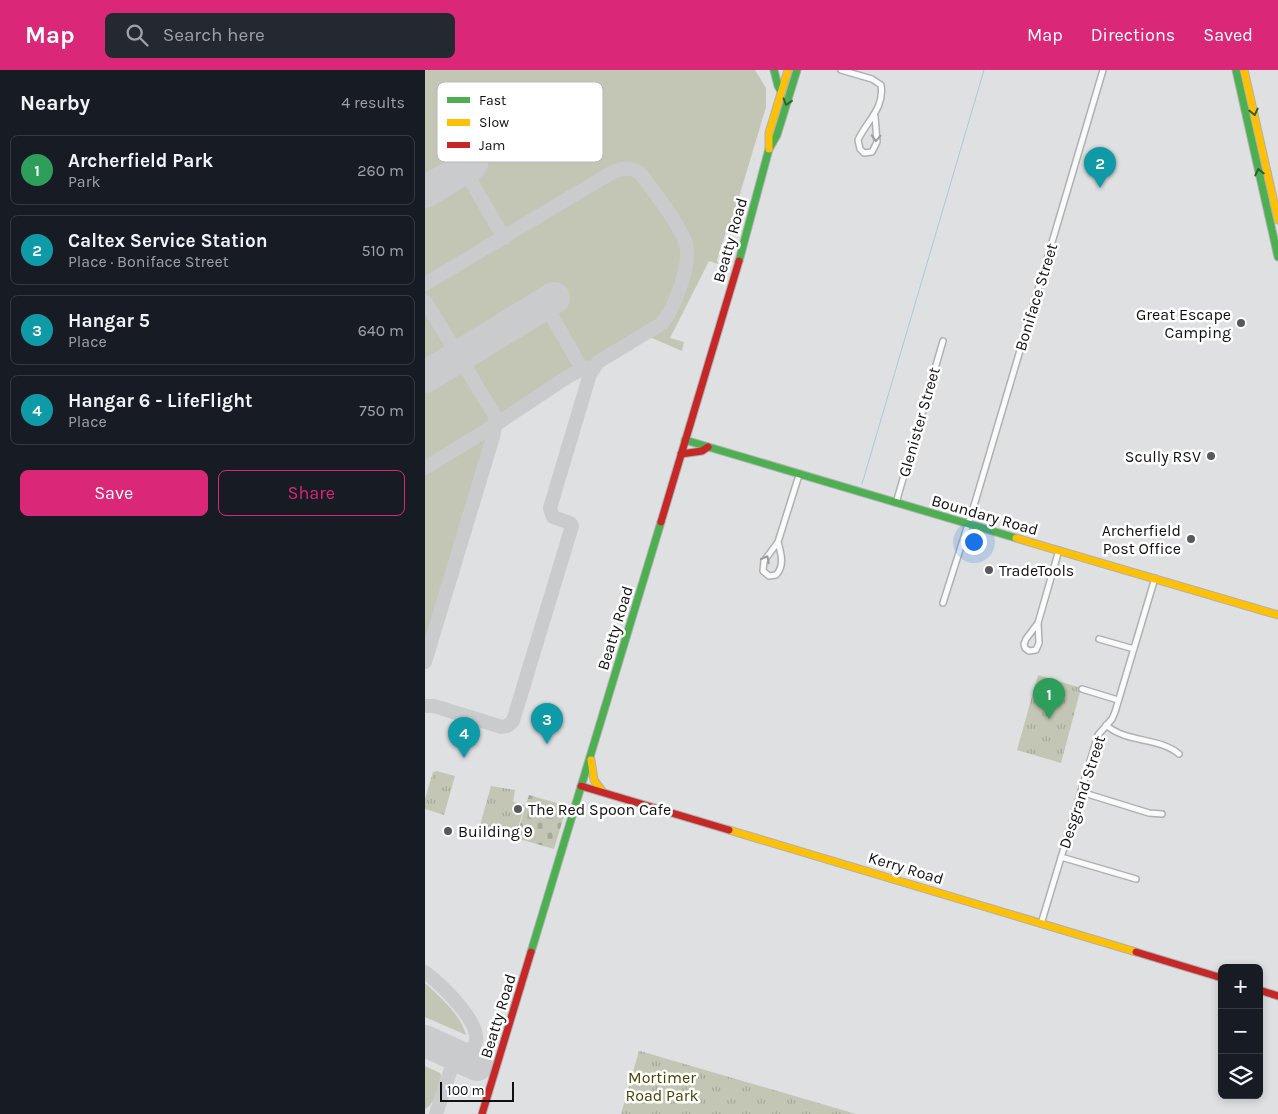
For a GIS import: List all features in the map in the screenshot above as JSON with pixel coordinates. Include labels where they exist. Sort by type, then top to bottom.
[{"type":"main road","points":[[773,70],[781,91]]},
{"type":"main road","name":"Beatty Road","points":[[482,1114],[751,219],[769,149],[769,133],[787,70]]},
{"type":"main road","name":"Beatty Road","points":[[769,149],[777,135],[797,70]]},
{"type":"main road","points":[[1236,70],[1277,244],[1278,257]]},
{"type":"main road","points":[[1244,70],[1278,220]]},
{"type":"main road","name":"Boundary Road","points":[[685,440],[1278,615]]},
{"type":"main road","points":[[681,454],[702,451],[708,447]]},
{"type":"main road","points":[[594,743],[591,764],[594,780],[602,792]]},
{"type":"main road","name":"Kerry Road","points":[[581,786],[1218,977]]},
{"type":"main road","points":[[1263,991],[1278,994]]},
{"type":"street","points":[[841,70],[872,79],[881,85],[881,96],[875,116],[876,146],[872,152],[864,153],[858,147],[858,140],[875,116]]},
{"type":"street","name":"Boniface Street","points":[[943,603],[1103,70]]},
{"type":"street","name":"Glenister Street","points":[[896,503],[943,340]]},
{"type":"street","points":[[779,542],[766,557],[763,564],[763,570],[769,576],[776,575],[781,569],[779,542],[799,475]]},
{"type":"street","points":[[1038,623],[1025,642],[1025,648],[1029,651],[1036,650],[1038,646],[1038,623],[1059,550]]},
{"type":"street","name":"Desgrand Street","points":[[1041,924],[1098,735],[1113,716],[1155,578]]},
{"type":"street","points":[[1099,638],[1134,648]]},
{"type":"street","points":[[1082,689],[1118,700]]},
{"type":"street","points":[[1106,725],[1114,731],[1170,748],[1179,754]]},
{"type":"street","points":[[1081,792],[1162,814]]},
{"type":"street","points":[[1061,857],[1135,879]]},
{"type":"green space","points":[[425,70],[755,70],[766,88],[766,107],[731,224],[728,225],[717,260],[718,264],[709,261],[670,338],[684,342],[682,351],[652,338],[651,334],[661,325],[656,323],[494,422],[425,647]]},
{"type":"green space","points":[[1038,675],[1081,688],[1061,763],[1017,750]]},
{"type":"green space","points":[[437,771],[455,776],[444,815],[425,809],[425,799],[433,772]]},
{"type":"green space","points":[[491,786],[515,790],[513,802],[525,805],[515,838],[480,825]]},
{"type":"green space","points":[[529,795],[567,806],[554,849],[516,838]]},
{"type":"green space","points":[[425,983],[455,1013],[466,1035],[425,1017]]},
{"type":"green space","name":"Mortimer Road Park","points":[[640,1051],[856,1114],[621,1114]]},
{"type":"green space","points":[[425,1066],[440,1073],[441,1076],[434,1099],[425,1109]]},
{"type":"waterway","points":[[862,484],[984,70]]},
{"type":"taxiway","points":[[464,169],[504,238]]},
{"type":"taxiway","points":[[425,284],[611,173],[623,169],[638,171],[641,174],[675,221],[687,249],[683,280],[672,308],[661,324],[598,362],[590,374],[550,508],[553,517],[570,523],[572,526],[513,721],[507,726],[502,727],[434,706],[425,706]]},
{"type":"taxiway","points":[[425,301],[494,414],[496,422],[425,662]]},
{"type":"taxiway","points":[[545,304],[582,369]]},
{"type":"taxiway","points":[[425,468],[569,376],[582,369],[593,367]]},
{"type":"taxiway","points":[[425,972],[460,1006],[474,1028],[476,1038],[472,1049],[453,1063],[436,1114]]},
{"type":"taxiway","points":[[425,1041],[451,1052],[462,1051],[472,1055],[473,1061],[469,1066],[463,1066],[459,1063],[456,1056],[442,1050]]},
{"type":"runway","points":[[425,192],[472,164]]},
{"type":"runway","points":[[425,377],[554,298]]},
{"type":"runway","points":[[425,1041],[477,1065]]},
{"type":"traffic: fast","points":[[774,70],[781,91]]},
{"type":"traffic: fast","points":[[739,261],[769,149],[777,135],[797,70]]},
{"type":"traffic: fast","points":[[1236,70],[1278,257]]},
{"type":"traffic: fast","points":[[685,440],[1016,538]]},
{"type":"traffic: fast","points":[[531,952],[661,522]]},
{"type":"traffic: slow","points":[[769,149],[769,133],[788,70]]},
{"type":"traffic: slow","points":[[1244,70],[1278,220]]},
{"type":"traffic: slow","points":[[1016,538],[1278,615]]},
{"type":"traffic: slow","points":[[591,760],[594,780],[602,791]]},
{"type":"traffic: slow","points":[[729,830],[1136,952]]},
{"type":"traffic: jam","points":[[661,522],[739,261]]},
{"type":"traffic: jam","points":[[681,454],[702,451],[708,447]]},
{"type":"traffic: jam","points":[[581,786],[729,830]]},
{"type":"traffic: jam","points":[[482,1114],[531,952]]},
{"type":"traffic: jam","points":[[1136,952],[1218,977]]},
{"type":"traffic: jam","points":[[1263,991],[1278,996]]},
{"type":"place","name":"Caltex Service Station","points":[[1100,188]]},
{"type":"place","name":"Great Escape Camping","points":[[1241,323]]},
{"type":"place","name":"Scully RSV","points":[[1211,456]]},
{"type":"place","name":"Archerfield Post Office","points":[[1191,539]]},
{"type":"place","name":"TradeTools","points":[[989,570]]},
{"type":"place","name":"Archerfield Park","points":[[1049,719]]},
{"type":"place","name":"Hangar 5","points":[[547,744]]},
{"type":"place","name":"Hangar 6 - LifeFlight","points":[[464,758]]},
{"type":"place","name":"The Red Spoon Cafe","points":[[518,809]]},
{"type":"place","name":"Building 9","points":[[448,831]]}]
